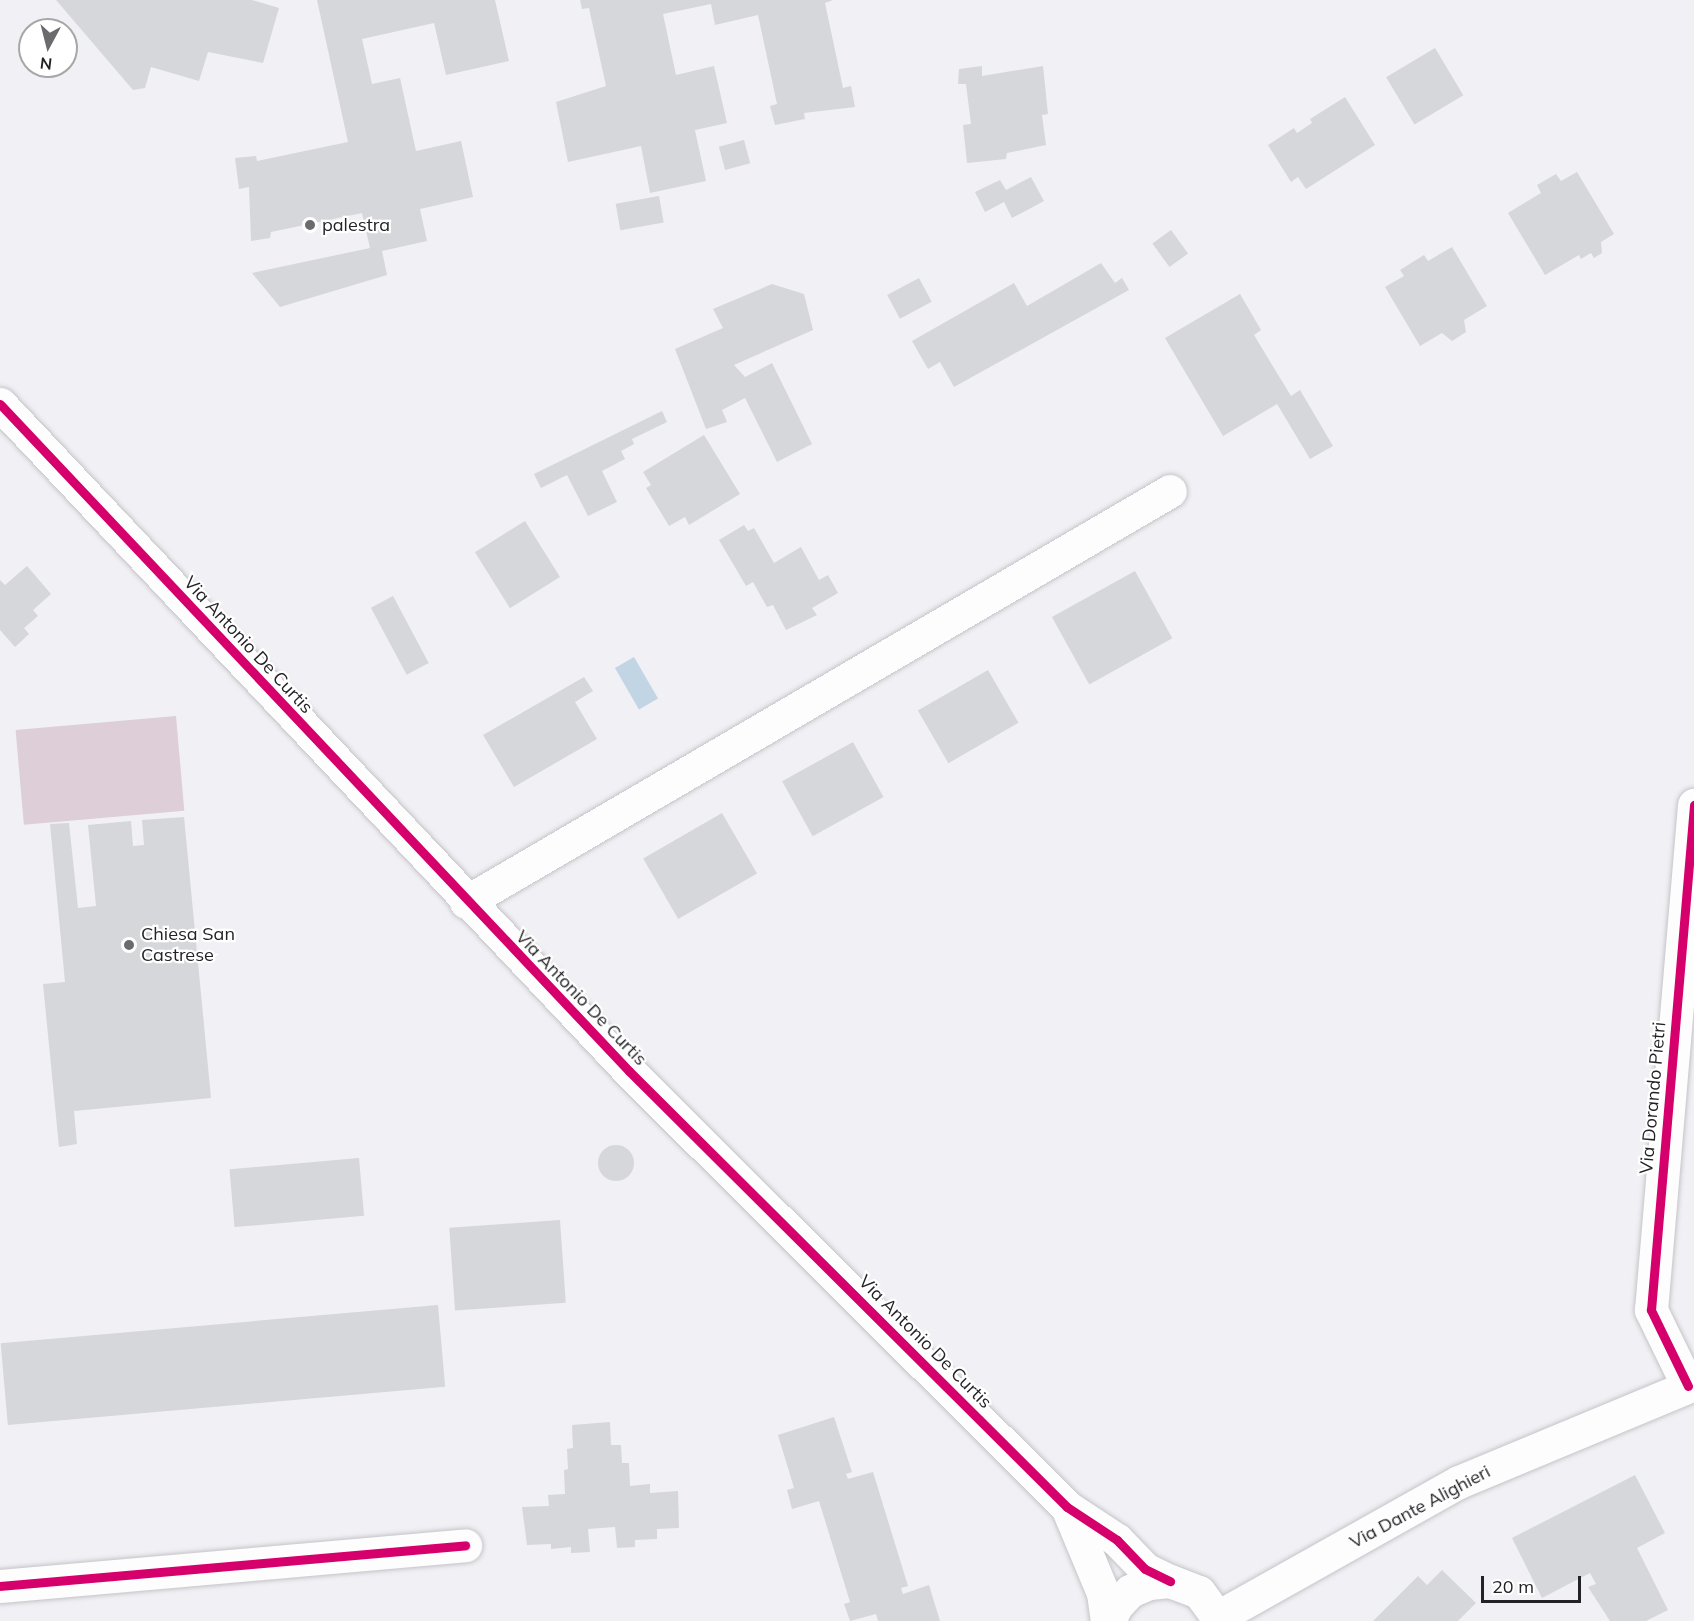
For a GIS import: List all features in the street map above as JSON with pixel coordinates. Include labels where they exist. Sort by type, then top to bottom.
[{"type":"street","name":"Via Antonio De Curtis","points":[[0,404],[466,902],[629,1071],[1067,1507],[1117,1540],[1145,1569],[1199,1592],[1219,1619]]},
{"type":"street","points":[[466,902],[1170,491]]},
{"type":"street","name":"Via Dorando Pietri","points":[[1691,1385],[1652,1310],[1694,805]]},
{"type":"street","name":"Via Dante Alighieri","points":[[1219,1619],[1459,1482],[1691,1385]]},
{"type":"street","name":"Via Antonio De Curtis","points":[[1067,1507],[1103,1593],[1108,1621]]},
{"type":"street","points":[[0,1586],[465,1545]]},
{"type":"street","points":[[1108,1621],[1116,1606],[1130,1591],[1149,1583],[1170,1581]]},
{"type":"shaded area","points":[[176,716],[184,811],[24,825],[16,730]]},
{"type":"water","points":[[634,657],[658,699],[639,710],[615,668]]},
{"type":"building","points":[[56,0],[252,0],[279,8],[263,63],[208,52],[199,81],[151,67],[145,88],[133,90],[78,26],[78,18],[71,18]]},
{"type":"building","points":[[317,0],[495,0],[509,61],[446,75],[434,23],[362,39],[372,84],[400,78],[416,151],[461,141],[473,197],[420,209],[427,241],[382,251],[387,275],[280,307],[252,273],[370,248],[362,213],[271,232],[270,238],[251,241],[249,187],[239,189],[235,158],[256,156],[257,161],[348,142]]},
{"type":"building","points":[[580,0],[833,0],[825,3],[843,88],[851,86],[855,107],[804,113],[805,119],[775,125],[770,106],[777,104],[758,15],[715,25],[711,4],[663,14],[676,75],[714,66],[727,123],[695,130],[706,181],[650,193],[641,146],[568,162],[556,102],[606,86],[589,8],[582,9]]},
{"type":"building","points":[[1435,48],[1463,95],[1414,125],[1386,77]]},
{"type":"building","points":[[982,66],[982,76],[1043,66],[1048,114],[1042,115],[1046,145],[1007,153],[1006,159],[967,163],[963,125],[971,124],[966,84],[958,84],[959,69]]},
{"type":"building","points":[[1345,97],[1375,145],[1306,189],[1298,177],[1291,182],[1268,145],[1294,128],[1297,133],[1312,123],[1310,119]]},
{"type":"building","points":[[744,140],[750,163],[725,170],[719,147]]},
{"type":"building","points":[[1577,172],[1614,234],[1601,242],[1602,253],[1594,258],[1591,253],[1581,259],[1579,255],[1545,275],[1508,213],[1541,193],[1537,185],[1556,174],[1561,181]]},
{"type":"building","points":[[1031,177],[1044,201],[1012,218],[1004,202],[985,212],[975,192],[1000,180],[1006,190]]},
{"type":"building","points":[[659,196],[664,223],[620,230],[616,204]]},
{"type":"building","points":[[1171,230],[1188,253],[1169,267],[1152,244]]},
{"type":"building","points":[[1452,247],[1487,306],[1464,320],[1466,332],[1452,341],[1442,333],[1420,346],[1385,287],[1404,276],[1400,270],[1424,255],[1428,261]]},
{"type":"building","points":[[1101,263],[1115,283],[1122,278],[1129,290],[954,387],[940,362],[928,369],[912,341],[1014,283],[1027,306]]},
{"type":"building","points":[[919,278],[932,302],[900,319],[887,295]]},
{"type":"building","points":[[772,284],[804,294],[813,330],[734,365],[745,377],[772,363],[812,444],[777,462],[745,398],[722,410],[727,422],[706,429],[675,349],[723,328],[713,309]]},
{"type":"building","points":[[1240,294],[1261,330],[1254,335],[1291,396],[1300,390],[1333,446],[1310,459],[1277,404],[1223,436],[1165,338]]},
{"type":"building","points":[[662,411],[667,422],[632,439],[634,444],[621,451],[625,459],[602,471],[617,502],[588,516],[567,475],[541,488],[534,474]]},
{"type":"building","points":[[704,435],[740,494],[689,525],[685,517],[669,526],[646,488],[651,485],[643,472]]},
{"type":"building","points":[[525,521],[560,577],[510,608],[475,552]]},
{"type":"building","points":[[744,525],[748,531],[754,528],[774,563],[801,547],[819,580],[828,575],[838,593],[812,608],[817,615],[786,630],[773,605],[767,607],[753,582],[746,586],[719,540]]},
{"type":"building","points":[[27,566],[51,594],[33,610],[38,616],[24,628],[29,634],[15,647],[0,630],[0,580],[5,585]]},
{"type":"building","points":[[1135,571],[1172,638],[1089,684],[1052,617]]},
{"type":"building","points":[[393,596],[429,663],[407,675],[371,608]]},
{"type":"building","points":[[988,670],[1018,723],[948,763],[918,710]]},
{"type":"building","points":[[584,677],[593,691],[575,702],[597,739],[514,787],[483,735]]},
{"type":"building","points":[[853,742],[884,797],[813,836],[782,781]]},
{"type":"building","points":[[722,813],[757,874],[678,919],[643,859]]},
{"type":"building","name":"Chiesa San Castrese","points":[[184,817],[211,1098],[74,1111],[77,1144],[59,1147],[43,984],[65,982],[50,824],[69,823],[78,908],[96,906],[88,825],[131,821],[133,846],[144,845],[142,820]]},
{"type":"building","points":[[616,1145],[629,1150],[634,1163],[629,1176],[616,1181],[603,1176],[598,1163],[603,1150]]},
{"type":"building","points":[[359,1158],[364,1216],[235,1227],[229,1169]]},
{"type":"building","points":[[560,1220],[566,1303],[455,1311],[449,1228]]},
{"type":"building","points":[[438,1305],[445,1387],[8,1425],[1,1343]]},
{"type":"building","points":[[834,1417],[852,1472],[846,1474],[848,1479],[873,1472],[908,1586],[901,1588],[903,1594],[929,1585],[940,1621],[878,1621],[876,1614],[850,1621],[844,1604],[850,1602],[819,1501],[792,1509],[787,1490],[794,1488],[778,1435]]},
{"type":"building","points":[[610,1422],[611,1445],[621,1445],[622,1463],[629,1463],[630,1486],[650,1484],[650,1493],[678,1491],[679,1528],[657,1529],[657,1539],[635,1540],[635,1547],[617,1548],[615,1527],[588,1529],[590,1552],[571,1553],[571,1547],[551,1549],[551,1544],[527,1545],[522,1507],[549,1506],[548,1495],[565,1494],[564,1470],[568,1469],[567,1449],[573,1448],[572,1425]]},
{"type":"building","points":[[1635,1475],[1665,1533],[1637,1548],[1668,1610],[1646,1621],[1610,1621],[1588,1587],[1596,1584],[1590,1573],[1542,1598],[1512,1538]]},
{"type":"building","points":[[1442,1570],[1476,1603],[1458,1621],[1373,1621],[1418,1576],[1427,1585]]},
{"type":"cycle path","points":[[0,404],[629,1071],[1067,1507],[1117,1540],[1145,1569],[1170,1581]]},
{"type":"cycle path","points":[[1688,1386],[1651,1310],[1694,805]]},
{"type":"cycle path","points":[[0,1586],[465,1545]]},
{"type":"place","name":"palestra","points":[[310,225]]},
{"type":"place","name":"Chiesa San Castrese","points":[[129,945]]}]
